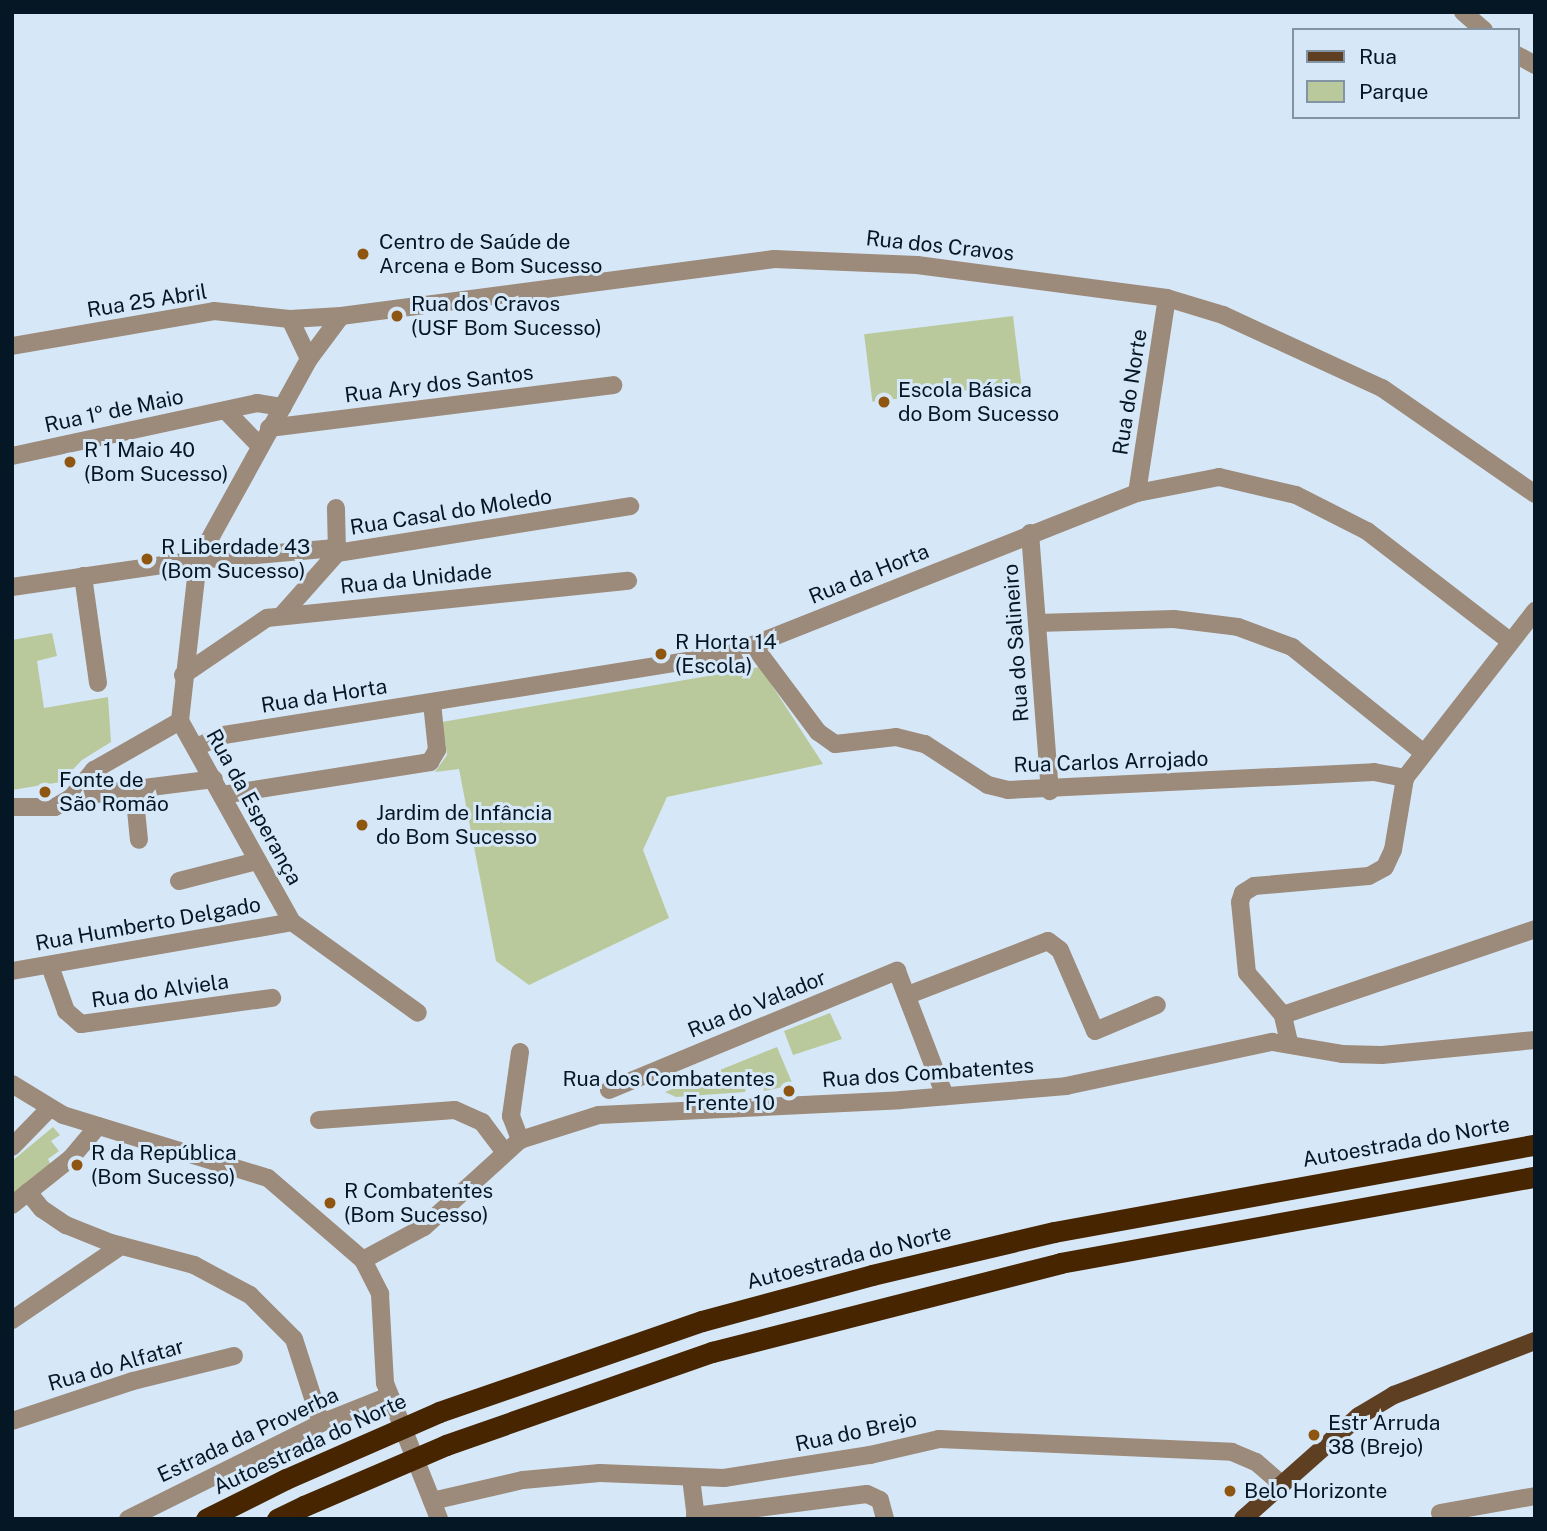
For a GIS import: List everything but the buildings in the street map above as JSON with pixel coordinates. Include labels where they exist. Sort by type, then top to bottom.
[{"type":"highway","name":"Autoestrada do Norte","points":[[206,1519],[286,1479],[439,1412],[702,1321],[872,1275],[1054,1232],[1535,1145]]},
{"type":"highway","points":[[277,1519],[446,1446],[712,1352],[1060,1263],[1535,1177]]},
{"type":"main road","points":[[1243,1519],[1359,1416],[1394,1395],[1535,1341]]},
{"type":"street","points":[[1463,12],[1482,28]]},
{"type":"street","points":[[1519,56],[1535,65]]},
{"type":"street","name":"Rua dos Cravos","points":[[290,319],[341,316],[774,259],[917,265],[1167,298],[1279,337],[1382,388],[1535,494]]},
{"type":"street","name":"Rua do Norte","points":[[1137,493],[1167,298]]},
{"type":"street","name":"Rua 25 Abril","points":[[12,346],[214,312],[290,319]]},
{"type":"street","points":[[198,559],[309,359],[341,316]]},
{"type":"street","points":[[290,319],[309,359]]},
{"type":"street","name":"Rua Ary dos Santos","points":[[270,428],[613,385]]},
{"type":"street","name":"Rua 1º de Maio","points":[[12,456],[257,403],[283,407]]},
{"type":"street","points":[[226,411],[259,445]]},
{"type":"street","name":"Rua da Horta","points":[[196,747],[224,735],[730,654],[1030,533],[1137,493],[1219,477],[1296,495],[1367,531],[1510,642]]},
{"type":"street","name":"Rua Casal do Moledo","points":[[12,587],[198,559],[335,548],[337,553],[630,506]]},
{"type":"street","points":[[282,615],[337,553],[335,508]]},
{"type":"street","name":"Rua do Salineiro","points":[[1030,533],[1050,791]]},
{"type":"street","name":"Rua da Esperança","points":[[198,559],[180,721],[292,922],[418,1013]]},
{"type":"street","points":[[83,576],[98,683]]},
{"type":"street","name":"Rua da Unidade","points":[[183,675],[259,622],[282,615],[628,581]]},
{"type":"street","points":[[1289,1042],[1283,1015],[1247,973],[1240,902],[1243,893],[1254,887],[1369,876],[1380,871],[1393,850],[1405,778],[1535,611]]},
{"type":"street","points":[[1037,623],[1174,620],[1238,627],[1292,647],[1424,753]]},
{"type":"street","name":"Rua Carlos Arrojado","points":[[754,645],[818,732],[835,744],[896,737],[925,744],[988,785],[1050,791],[1374,772],[1405,778]]},
{"type":"street","points":[[72,797],[134,790],[218,787],[430,762],[437,750],[432,703]]},
{"type":"street","points":[[12,807],[55,807],[72,797],[94,770],[180,721]]},
{"type":"street","points":[[134,790],[139,840]]},
{"type":"street","points":[[178,881],[257,861]]},
{"type":"street","name":"Rua Humberto Delgado","points":[[12,971],[292,922]]},
{"type":"street","points":[[1283,1015],[1532,927]]},
{"type":"street","points":[[908,995],[1048,941],[1060,950],[1095,1031],[1157,1005]]},
{"type":"street","name":"Rua do Alviela","points":[[50,966],[66,1011],[81,1024],[272,998]]},
{"type":"street","name":"Rua do Valador","points":[[609,1090],[897,971],[945,1097]]},
{"type":"street","name":"Rua dos Combatentes","points":[[363,1261],[424,1227],[520,1140],[600,1115],[945,1097],[1066,1086],[1272,1042],[1289,1042],[1342,1054],[1382,1055],[1535,1040]]},
{"type":"street","points":[[520,1052],[511,1116],[520,1140]]},
{"type":"street","points":[[12,1084],[49,1109],[268,1178],[363,1261],[380,1294],[382,1372],[389,1396],[439,1519]]},
{"type":"street","points":[[12,1147],[49,1109]]},
{"type":"street","points":[[319,1120],[455,1110],[481,1122],[505,1152]]},
{"type":"street","points":[[12,1205],[71,1158],[98,1126]]},
{"type":"street","points":[[29,1192],[52,1217],[121,1246],[194,1265],[250,1295],[294,1339],[321,1423]]},
{"type":"street","points":[[12,1320],[121,1246]]},
{"type":"street","name":"Rua do Alfatar","points":[[12,1421],[133,1381],[234,1356]]},
{"type":"street","name":"Estrada da Proverba","points":[[128,1519],[321,1423],[389,1396]]},
{"type":"street","name":"Rua do Brejo","points":[[432,1501],[523,1480],[587,1475],[691,1478],[767,1472],[948,1439],[1232,1452],[1256,1462],[1282,1485]]},
{"type":"street","points":[[691,1478],[695,1517],[867,1494],[880,1500],[885,1519]]},
{"type":"street","points":[[1440,1513],[1535,1496]]},
{"type":"green space","points":[[1013,316],[1021,383],[872,402],[864,334]]},
{"type":"green space","points":[[52,633],[57,656],[37,661],[44,708],[108,697],[111,742],[82,760],[61,782],[12,790],[12,640]]},
{"type":"green space","points":[[760,667],[823,764],[667,797],[643,850],[669,918],[529,985],[496,961],[459,769],[435,772],[447,755],[442,722]]},
{"type":"green space","points":[[830,1013],[842,1039],[793,1055],[784,1031]]},
{"type":"green space","points":[[777,1047],[793,1085],[764,1091],[762,1078],[747,1079],[745,1092],[676,1097],[665,1092]]},
{"type":"green space","points":[[53,1127],[60,1135],[51,1141],[59,1151],[48,1159],[51,1166],[12,1198],[12,1161]]},
{"type":"place","name":"Centro de Saúde de Arcena e Bom Sucesso","points":[[363,254]]},
{"type":"place","name":"Rua dos Cravos (USF Bom Sucesso)","points":[[397,316]]},
{"type":"place","name":"Escola Básica do Bom Sucesso","points":[[884,402]]},
{"type":"place","name":"R 1 Maio 40 (Bom Sucesso)","points":[[70,462]]},
{"type":"place","name":"R Liberdade 43 (Bom Sucesso)","points":[[147,559]]},
{"type":"place","name":"R Horta 14 (Escola)","points":[[661,654]]},
{"type":"place","name":"Fonte de São Romão","points":[[45,792]]},
{"type":"place","name":"Jardim de Infância do Bom Sucesso","points":[[362,825]]},
{"type":"place","name":"Rua dos Combatentes Frente 10","points":[[789,1091]]},
{"type":"place","name":"R da República (Bom Sucesso)","points":[[77,1165]]},
{"type":"place","name":"R Combatentes (Bom Sucesso)","points":[[330,1203]]},
{"type":"place","name":"Estr Arruda 38 (Brejo)","points":[[1314,1435]]},
{"type":"place","name":"Belo Horizonte","points":[[1230,1491]]}]
